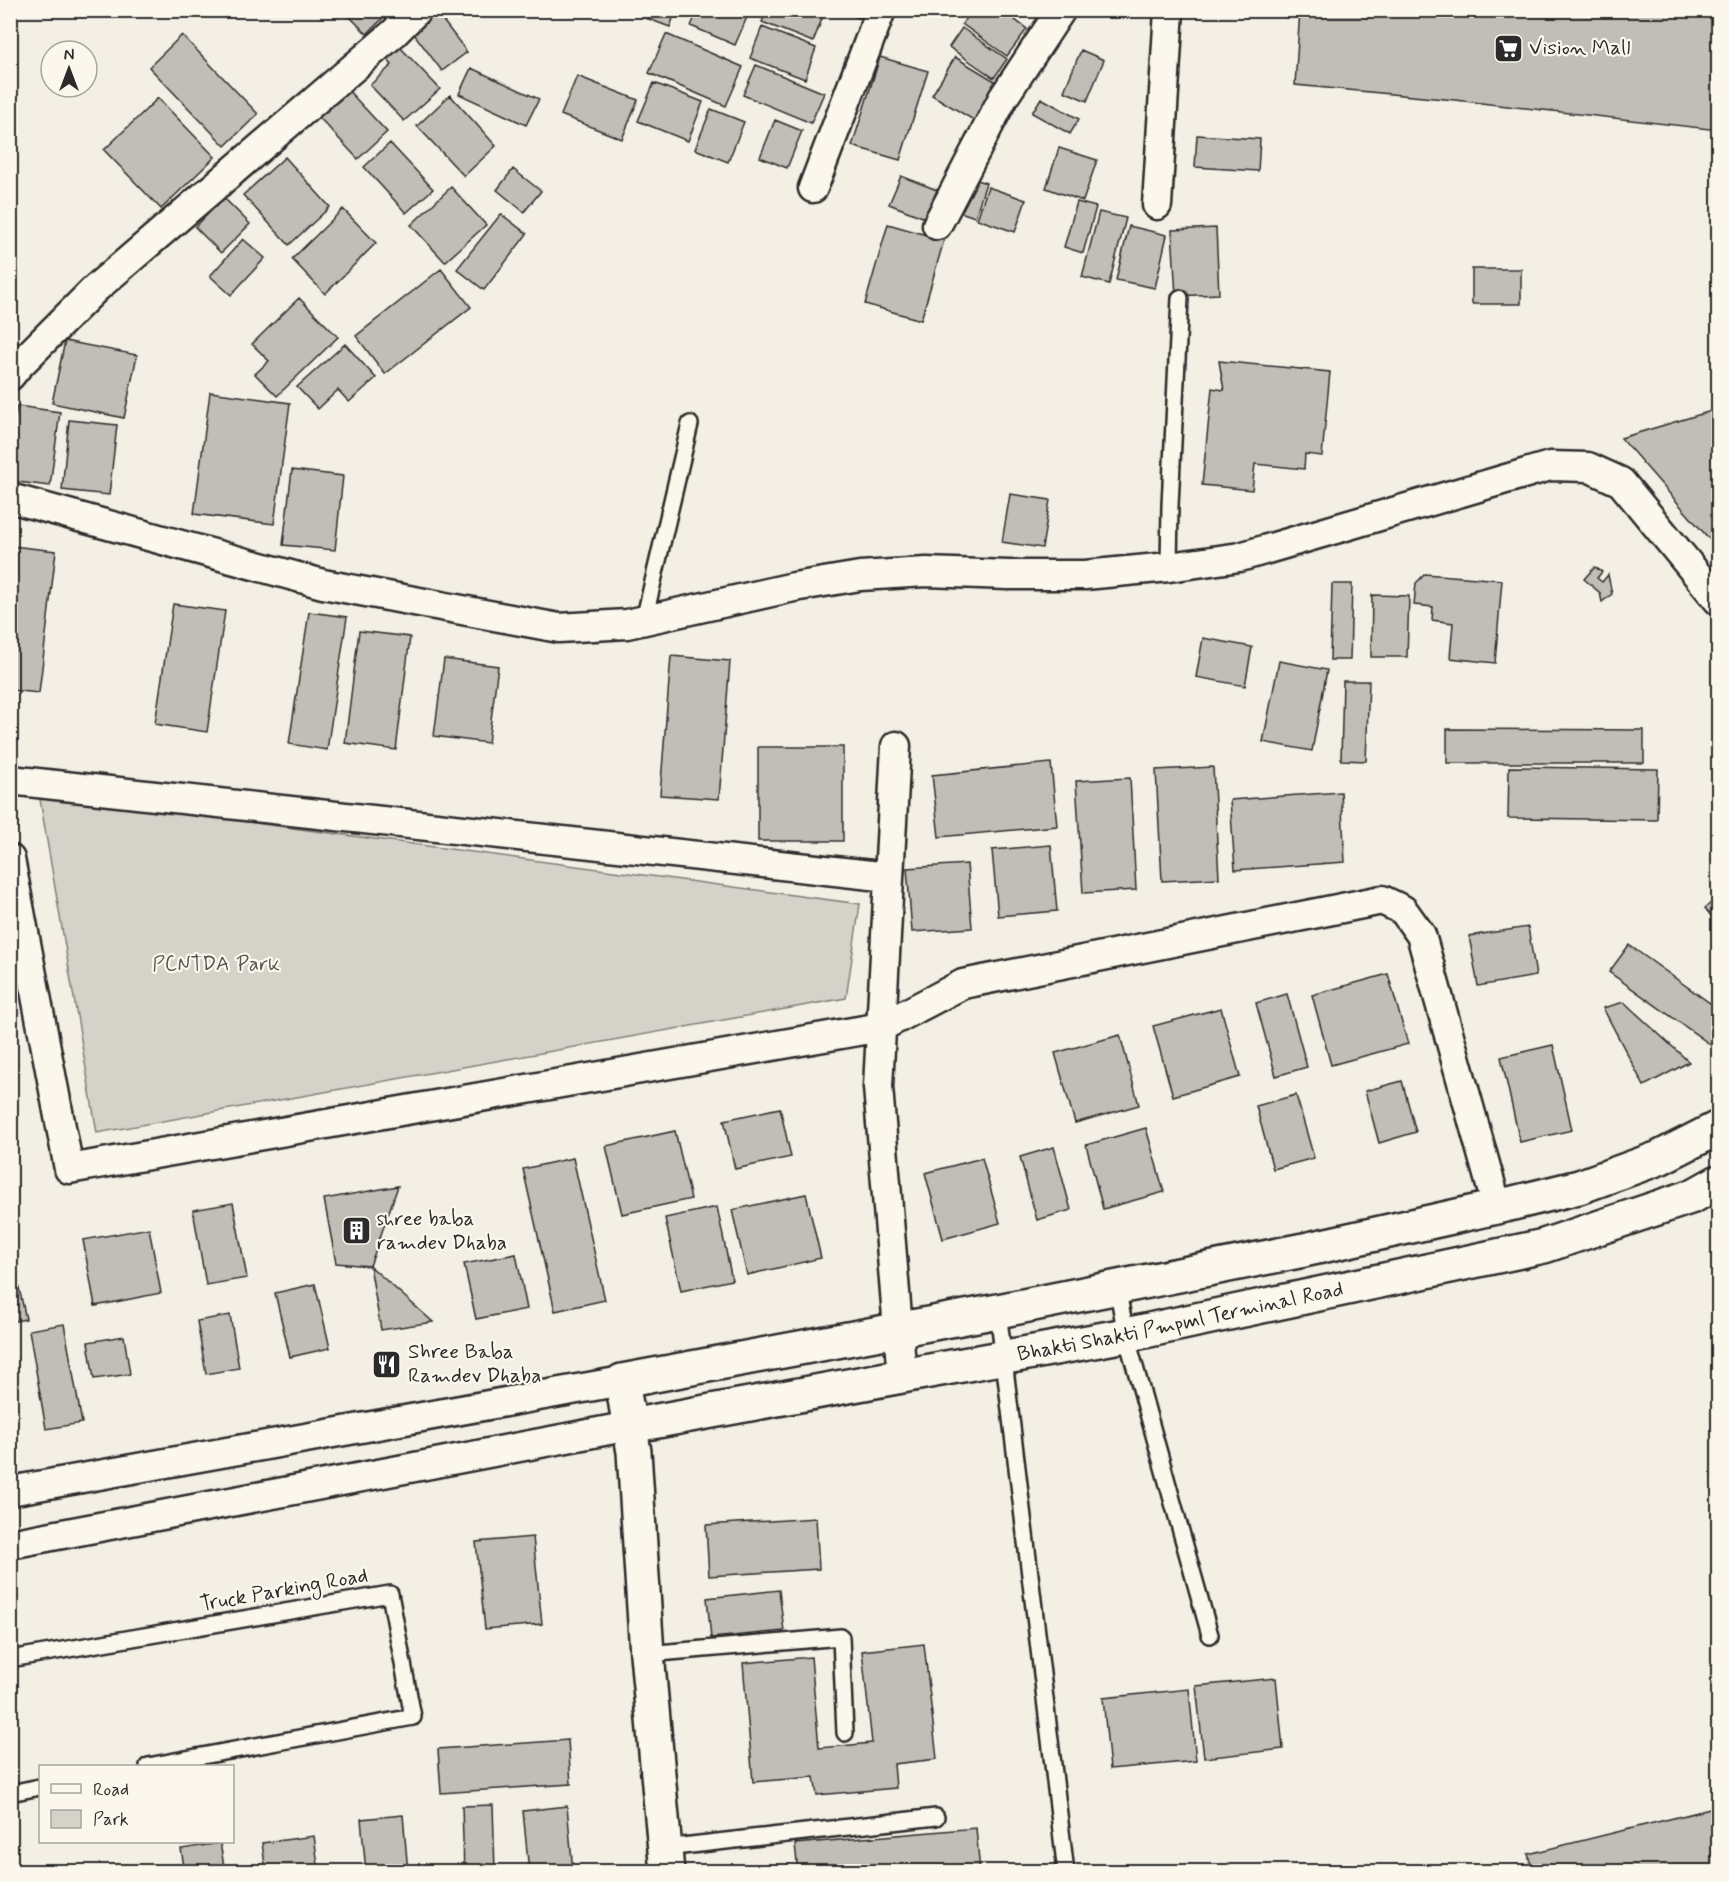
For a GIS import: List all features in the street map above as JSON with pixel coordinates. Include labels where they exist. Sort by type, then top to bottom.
[{"type":"main road","points":[[666,1860],[647,1654],[634,1452],[622,1381],[998,1311],[1304,1250],[1497,1207],[1579,1187],[1659,1158],[1719,1128]]},
{"type":"main road","name":"Bhakti Shakti Pmpml Terminal Road","points":[[630,1426],[1126,1335],[1544,1246],[1693,1196],[1719,1182]]},
{"type":"street","points":[[10,376],[95,290],[394,33],[417,10]]},
{"type":"street","points":[[813,188],[881,10]]},
{"type":"street","points":[[937,225],[1003,98],[1061,10]]},
{"type":"street","points":[[1157,205],[1169,10]]},
{"type":"street","points":[[10,498],[323,585],[559,628],[627,624],[794,587],[860,576],[926,572],[1085,575],[1240,557],[1550,466],[1588,467],[1621,482],[1719,600]]},
{"type":"street","points":[[896,746],[878,1087],[902,1377]]},
{"type":"street","points":[[10,780],[889,877]]},
{"type":"street","points":[[10,859],[69,1169],[881,1027],[963,984],[1382,900],[1403,909],[1421,936],[1497,1207]]},
{"type":"street","points":[[10,1491],[622,1381]]},
{"type":"street","points":[[10,1544],[630,1426]]},
{"type":"lane","points":[[1169,567],[1180,298]]},
{"type":"lane","points":[[644,620],[690,424]]},
{"type":"lane","points":[[1117,1287],[1126,1335],[1210,1635]]},
{"type":"lane","points":[[998,1311],[1066,1872]]},
{"type":"lane","name":"Truck Parking Road","points":[[10,1659],[390,1594],[413,1717],[159,1765]]},
{"type":"lane","points":[[647,1654],[841,1638],[845,1733]]},
{"type":"lane","points":[[10,1792],[39,1787]]},
{"type":"lane","points":[[666,1860],[936,1817]]},
{"type":"green space","name":"PCNTDA Park","points":[[39,794],[860,904],[846,998],[97,1133]]},
{"type":"building","points":[[343,10],[391,10],[367,34]]},
{"type":"building","points":[[429,10],[435,10],[467,52],[442,71],[408,26]]},
{"type":"building","points":[[636,10],[676,10],[670,27],[635,14]]},
{"type":"building","points":[[698,10],[732,10],[747,17],[735,45],[691,26]]},
{"type":"building","points":[[767,10],[825,11],[813,42],[762,22]]},
{"type":"building","points":[[839,10],[864,10],[861,19]]},
{"type":"building","points":[[972,10],[1002,10],[1027,29],[1007,56],[962,24]]},
{"type":"building","name":"Vision Mall","points":[[1300,10],[1718,10],[1718,130],[1455,100],[1295,85]]},
{"type":"building","points":[[762,27],[816,48],[805,79],[750,58]]},
{"type":"building","points":[[962,28],[1007,59],[994,78],[949,47]]},
{"type":"building","points":[[666,34],[743,67],[726,106],[649,73]]},
{"type":"building","points":[[182,35],[258,114],[225,146],[149,67]]},
{"type":"building","points":[[398,45],[440,89],[404,121],[370,85],[392,65],[385,57]]},
{"type":"building","points":[[1081,50],[1104,60],[1087,101],[1064,91]]},
{"type":"building","points":[[880,57],[928,71],[900,160],[852,146]]},
{"type":"building","points":[[955,57],[1003,86],[980,124],[932,95]]},
{"type":"building","points":[[756,65],[824,93],[811,123],[743,95]]},
{"type":"building","points":[[471,68],[539,99],[526,125],[459,94]]},
{"type":"building","points":[[577,76],[638,100],[622,139],[561,115]]},
{"type":"building","points":[[654,83],[703,102],[688,141],[638,121]]},
{"type":"building","points":[[345,87],[387,132],[358,159],[315,113]]},
{"type":"building","points":[[450,95],[496,146],[464,176],[417,126]]},
{"type":"building","points":[[158,98],[215,157],[161,209],[104,150]]},
{"type":"building","points":[[1041,98],[1079,119],[1070,134],[1032,113]]},
{"type":"building","points":[[711,109],[744,122],[728,162],[695,149]]},
{"type":"building","points":[[775,120],[802,131],[787,168],[760,157]]},
{"type":"building","points":[[1197,135],[1260,139],[1258,171],[1195,167]]},
{"type":"building","points":[[390,143],[433,189],[406,213],[364,167]]},
{"type":"building","points":[[1059,148],[1097,160],[1083,201],[1046,188]]},
{"type":"building","points":[[285,157],[330,207],[289,245],[243,195]]},
{"type":"building","points":[[513,169],[541,191],[524,212],[497,190]]},
{"type":"building","points":[[901,176],[937,190],[925,218],[889,204]]},
{"type":"building","points":[[965,176],[986,183],[975,217],[954,210]]},
{"type":"building","points":[[451,187],[486,225],[445,262],[411,225]]},
{"type":"building","points":[[988,187],[1026,200],[1015,232],[977,219]]},
{"type":"building","points":[[224,198],[250,224],[221,253],[195,227]]},
{"type":"building","points":[[1077,202],[1096,207],[1083,253],[1064,247]]},
{"type":"building","points":[[343,209],[376,243],[325,294],[292,259]]},
{"type":"building","points":[[1099,212],[1126,218],[1109,284],[1082,277]]},
{"type":"building","points":[[501,214],[527,234],[484,290],[457,269]]},
{"type":"building","points":[[888,224],[944,240],[921,320],[865,304]]},
{"type":"building","points":[[1129,226],[1167,235],[1155,288],[1116,280]]},
{"type":"building","points":[[1216,228],[1219,294],[1176,296],[1172,230]]},
{"type":"building","points":[[243,239],[265,258],[231,295],[210,276]]},
{"type":"building","points":[[441,269],[471,307],[385,374],[356,336]]},
{"type":"building","points":[[1472,269],[1521,269],[1521,304],[1472,304]]},
{"type":"building","points":[[299,298],[338,337],[277,396],[255,374],[269,361],[252,344]]},
{"type":"building","points":[[65,341],[137,355],[124,418],[52,403]]},
{"type":"building","points":[[345,344],[376,378],[349,402],[338,390],[318,409],[297,387]]},
{"type":"building","points":[[1219,361],[1330,372],[1322,456],[1305,454],[1304,469],[1255,464],[1252,490],[1202,485],[1212,388],[1224,390]]},
{"type":"building","points":[[210,392],[290,403],[274,524],[194,514]]},
{"type":"building","points":[[17,406],[60,412],[50,486],[10,481],[10,449]]},
{"type":"building","points":[[1718,409],[1718,549],[1621,438]]},
{"type":"building","points":[[69,420],[117,425],[109,495],[62,490]]},
{"type":"building","points":[[292,470],[343,476],[335,550],[283,545]]},
{"type":"building","points":[[1010,494],[1050,500],[1042,548],[1002,542]]},
{"type":"building","points":[[12,546],[56,551],[39,693],[10,690]]},
{"type":"building","points":[[1595,567],[1602,572],[1597,578],[1602,582],[1608,575],[1612,594],[1602,602],[1600,593],[1584,579]]},
{"type":"building","points":[[1425,574],[1502,580],[1495,663],[1450,658],[1453,623],[1432,620],[1433,607],[1414,605],[1416,583]]},
{"type":"building","points":[[1332,584],[1352,584],[1350,660],[1330,660]]},
{"type":"building","points":[[1372,595],[1409,596],[1407,657],[1371,657]]},
{"type":"building","points":[[173,604],[225,611],[207,732],[155,724]]},
{"type":"building","points":[[309,612],[347,617],[327,750],[289,744]]},
{"type":"building","points":[[359,631],[410,637],[396,750],[345,743]]},
{"type":"building","points":[[1203,638],[1252,647],[1245,686],[1196,677]]},
{"type":"building","points":[[671,656],[730,661],[719,799],[660,795]]},
{"type":"building","points":[[444,659],[498,666],[488,743],[434,736]]},
{"type":"building","points":[[1279,661],[1327,670],[1312,751],[1263,742]]},
{"type":"building","points":[[1343,681],[1369,681],[1366,761],[1341,760]]},
{"type":"building","points":[[1447,729],[1644,730],[1644,763],[1447,763]]},
{"type":"building","points":[[758,747],[843,747],[843,841],[758,841]]},
{"type":"building","points":[[1051,763],[1057,826],[939,837],[932,775]]},
{"type":"building","points":[[1213,767],[1219,878],[1162,881],[1156,770]]},
{"type":"building","points":[[1509,767],[1658,769],[1657,820],[1508,818]]},
{"type":"building","points":[[1130,778],[1136,890],[1083,893],[1076,781]]},
{"type":"building","points":[[1341,792],[1345,862],[1235,870],[1230,800]]},
{"type":"building","points":[[1051,845],[1057,911],[998,916],[992,850]]},
{"type":"building","points":[[967,864],[972,928],[912,932],[907,868]]},
{"type":"building","points":[[1718,897],[1718,925],[1705,908]]},
{"type":"building","points":[[1528,927],[1536,976],[1478,986],[1469,936]]},
{"type":"building","points":[[1629,945],[1718,1009],[1718,1050],[1609,972]]},
{"type":"building","points":[[1388,974],[1408,1044],[1331,1065],[1312,995]]},
{"type":"building","points":[[1287,994],[1307,1067],[1276,1076],[1256,1003]]},
{"type":"building","points":[[1624,1002],[1689,1062],[1644,1086],[1603,1008]]},
{"type":"building","points":[[1221,1008],[1240,1077],[1173,1096],[1153,1026]]},
{"type":"building","points":[[1120,1035],[1139,1105],[1075,1123],[1055,1053]]},
{"type":"building","points":[[1553,1045],[1572,1130],[1520,1142],[1501,1057]]},
{"type":"building","points":[[1402,1081],[1416,1132],[1379,1143],[1365,1091]]},
{"type":"building","points":[[1296,1095],[1314,1158],[1273,1169],[1256,1106]]},
{"type":"building","points":[[780,1108],[791,1157],[735,1169],[724,1120]]},
{"type":"building","points":[[1146,1128],[1164,1192],[1103,1209],[1086,1145]]},
{"type":"building","points":[[675,1131],[691,1199],[622,1214],[606,1146]]},
{"type":"building","points":[[1054,1147],[1071,1210],[1037,1220],[1020,1157]]},
{"type":"building","points":[[573,1158],[605,1300],[555,1311],[523,1169]]},
{"type":"building","points":[[982,1158],[1000,1223],[943,1239],[925,1173]]},
{"type":"building","name":"shree baba ramdev Dhaba","points":[[398,1186],[370,1266],[336,1263],[324,1199]]},
{"type":"building","points":[[806,1194],[821,1258],[747,1275],[732,1210]]},
{"type":"building","points":[[233,1203],[247,1278],[206,1285],[193,1210]]},
{"type":"building","points":[[717,1207],[732,1280],[681,1291],[665,1218]]},
{"type":"building","points":[[149,1228],[161,1293],[95,1306],[83,1240]]},
{"type":"building","points":[[10,1248],[26,1319],[10,1322]]},
{"type":"building","points":[[516,1254],[527,1309],[476,1319],[464,1264]]},
{"type":"building","points":[[370,1266],[433,1322],[381,1330]]},
{"type":"building","points":[[315,1284],[330,1348],[290,1357],[275,1293]]},
{"type":"building","points":[[230,1315],[239,1368],[206,1374],[197,1321]]},
{"type":"building","points":[[64,1324],[82,1423],[46,1429],[29,1330]]},
{"type":"building","points":[[124,1336],[130,1374],[94,1379],[88,1342]]},
{"type":"building","points":[[816,1518],[819,1569],[709,1576],[706,1525]]},
{"type":"building","points":[[533,1537],[542,1624],[485,1629],[476,1542]]},
{"type":"building","points":[[779,1590],[784,1631],[711,1638],[707,1598]]},
{"type":"building","points":[[924,1644],[937,1759],[894,1764],[896,1788],[817,1795],[814,1777],[753,1782],[743,1663],[811,1657],[819,1748],[872,1743],[862,1651]]},
{"type":"building","points":[[1276,1678],[1283,1749],[1204,1758],[1196,1686]]},
{"type":"building","points":[[1189,1689],[1196,1761],[1110,1769],[1103,1698]]},
{"type":"building","points":[[568,1740],[571,1784],[441,1793],[438,1749]]},
{"type":"building","points":[[493,1805],[495,1872],[464,1872],[462,1806]]},
{"type":"building","points":[[567,1806],[573,1872],[529,1872],[523,1811]]},
{"type":"building","points":[[1718,1807],[1718,1872],[1533,1872],[1528,1854]]},
{"type":"building","points":[[403,1815],[408,1872],[366,1872],[361,1819]]},
{"type":"building","points":[[976,1828],[980,1872],[798,1872],[795,1844]]},
{"type":"building","points":[[314,1836],[319,1872],[266,1872],[262,1843]]},
{"type":"building","points":[[220,1843],[225,1872],[185,1872],[181,1849]]},
{"type":"place","name":"Vision Mall","points":[[1508,48]]},
{"type":"place","name":"shree baba ramdev Dhaba","points":[[356,1231]]},
{"type":"place","name":"Shree Baba Ramdev Dhaba","points":[[387,1364]]}]
